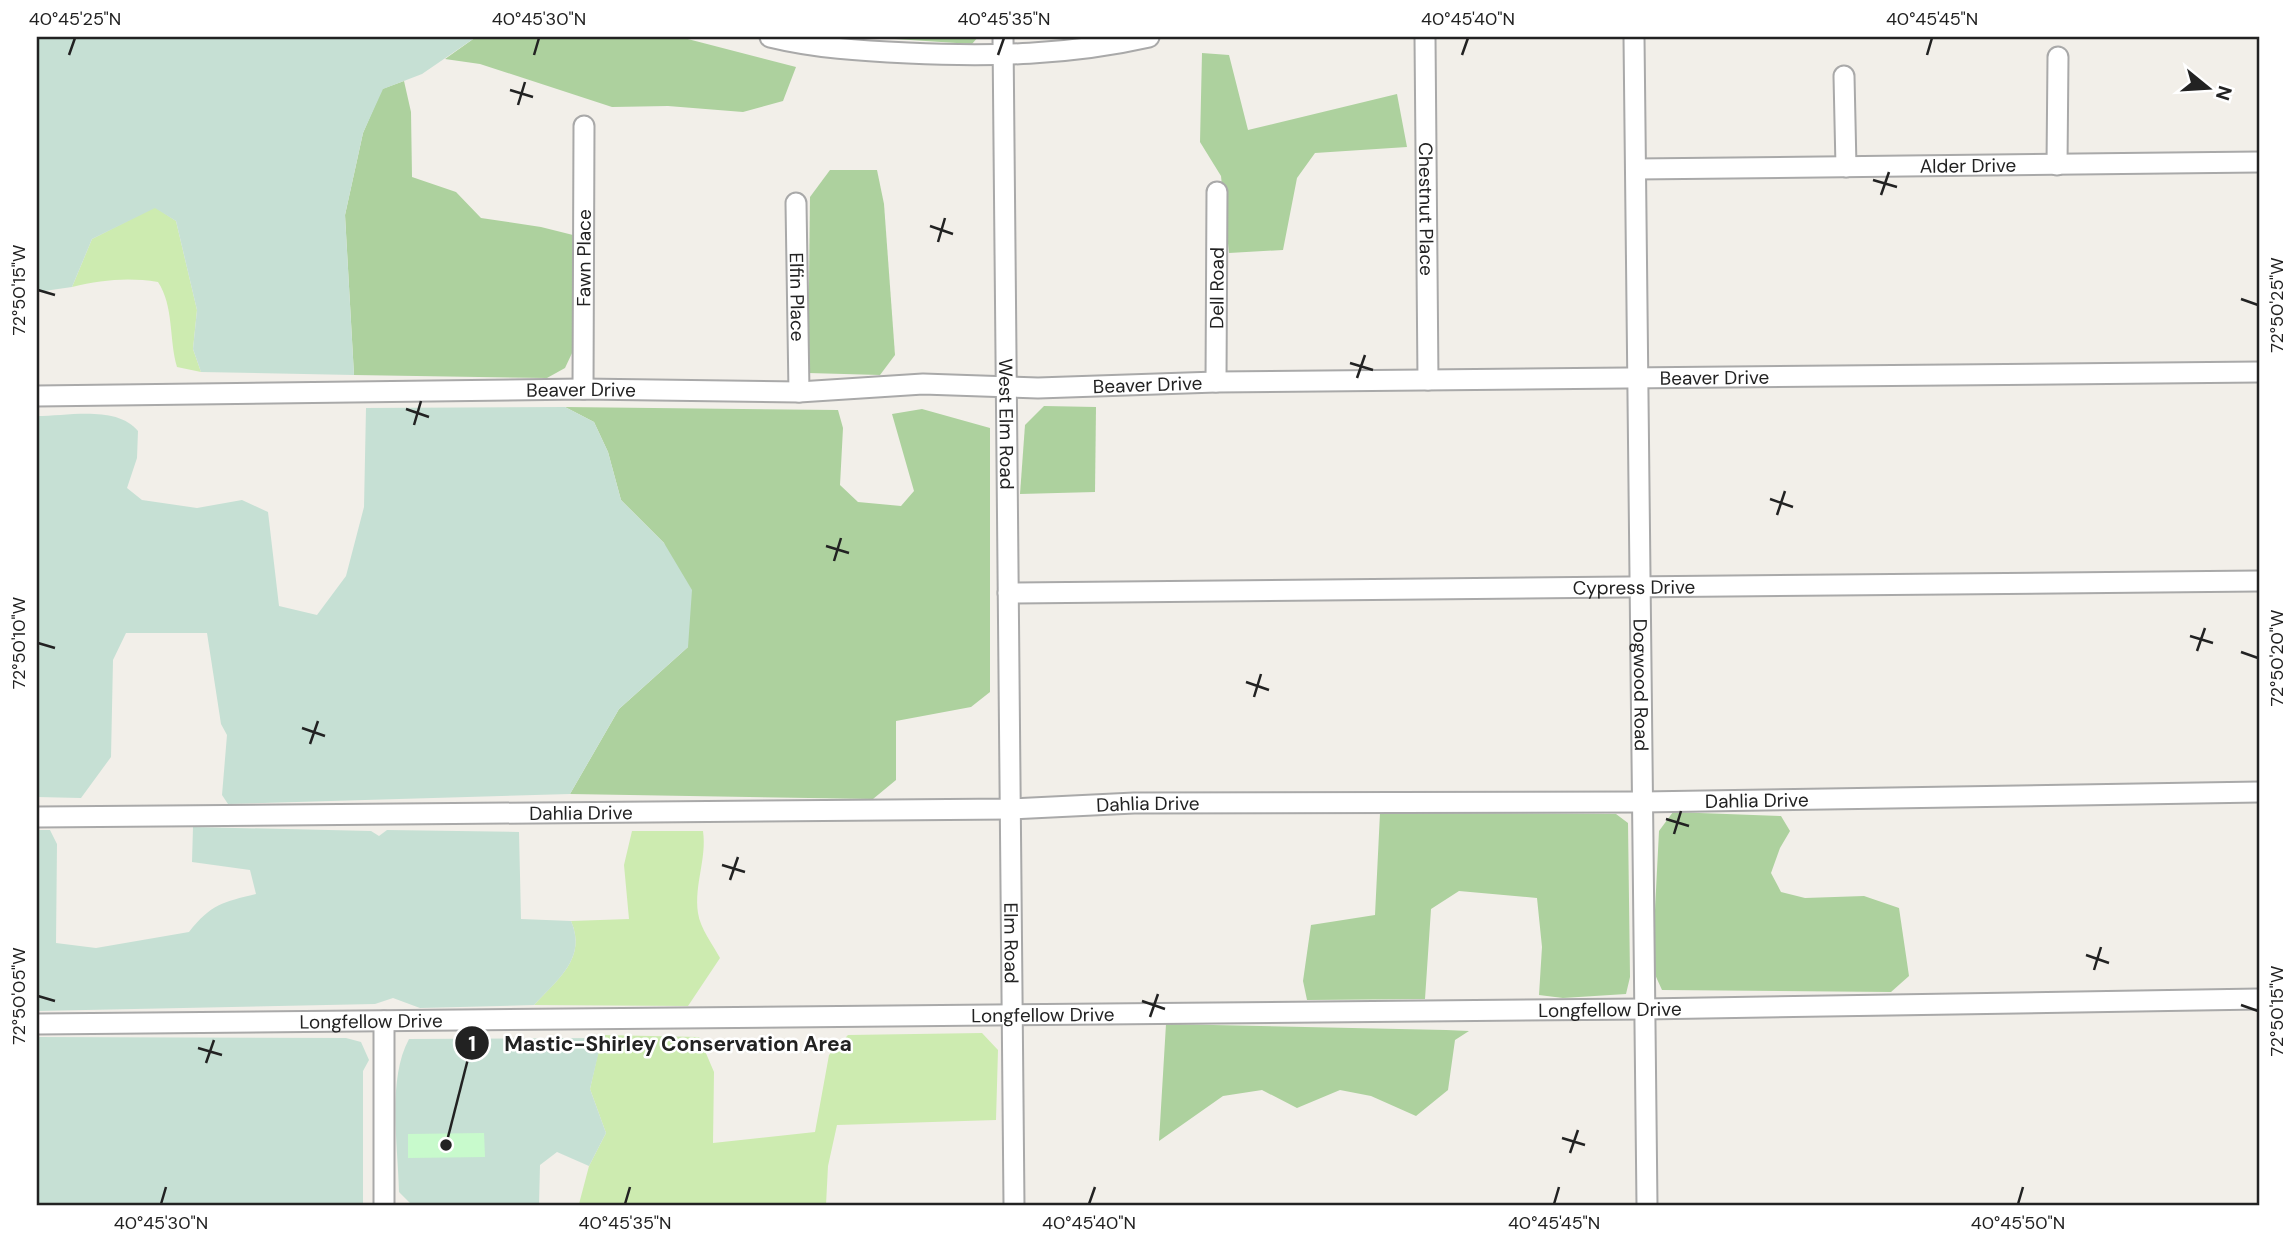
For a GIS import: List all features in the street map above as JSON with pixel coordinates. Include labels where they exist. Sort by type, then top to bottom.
[{"type":"street","points":[[770,37],[853,51],[1003,46],[1060,53],[1149,37]]},
{"type":"street","name":"Chestnut Place","points":[[1425,37],[1428,380]]},
{"type":"street","name":"Dogwood Road","points":[[1634,37],[1647,1205]]},
{"type":"street","name":"West Elm Road","points":[[1003,46],[1010,809]]},
{"type":"street","points":[[2057,164],[2059,57]]},
{"type":"street","points":[[1844,76],[1846,167]]},
{"type":"street","name":"Fawn Place","points":[[583,389],[584,126]]},
{"type":"street","name":"Alder Drive","points":[[1636,169],[2259,162]]},
{"type":"street","name":"Dell Road","points":[[1216,382],[1217,192]]},
{"type":"street","name":"Elfin Place","points":[[796,203],[799,392]]},
{"type":"street","name":"Beaver Drive","points":[[37,396],[583,389],[799,392],[923,384],[1038,388],[1216,382],[2259,372]]},
{"type":"street","name":"Cypress Drive","points":[[1008,593],[2259,581]]},
{"type":"street","name":"Dahlia Drive","points":[[37,817],[1010,809],[1134,803],[1643,802],[2259,792]]},
{"type":"street","name":"Elm Road","points":[[1010,809],[1014,1205]]},
{"type":"street","name":"Longfellow Drive","points":[[37,1024],[1644,1009],[2259,999]]},
{"type":"street","points":[[384,1021],[384,1205]]},
{"type":"green space","points":[[37,37],[476,37],[422,74],[383,89],[363,133],[345,215],[354,375],[201,372],[193,349],[197,310],[176,221],[155,208],[92,239],[72,287],[37,292]]},
{"type":"green space","points":[[476,37],[680,37],[796,67],[783,101],[743,112],[668,106],[612,107],[480,64],[445,59]]},
{"type":"green space","points":[[864,37],[978,37],[972,44]]},
{"type":"green space","points":[[1202,53],[1229,55],[1248,130],[1397,94],[1407,147],[1315,153],[1297,178],[1283,250],[1229,253],[1221,176],[1200,142]]},
{"type":"green space","points":[[404,81],[411,112],[412,177],[456,192],[481,218],[573,235],[573,351],[565,368],[547,378],[354,375],[345,215],[363,133],[382,89]]},
{"type":"green space","points":[[830,170],[877,170],[884,204],[895,355],[880,375],[808,373],[810,197]]},
{"type":"green space","points":[[155,207],[176,221],[197,310],[193,349],[201,372],[177,367],[167,302],[158,282],[115,280],[72,287],[92,239]]},
{"type":"green space","points":[[1044,406],[1096,407],[1095,492],[1020,494],[1025,425]]},
{"type":"green space","points":[[565,407],[838,410],[843,428],[840,485],[858,502],[901,506],[914,491],[892,414],[922,409],[990,428],[990,692],[971,707],[896,721],[896,780],[873,799],[570,794],[619,709],[688,647],[664,543],[621,500],[608,452],[594,422]]},
{"type":"green space","points":[[565,407],[594,422],[608,452],[621,500],[664,543],[692,590],[688,647],[619,709],[570,794],[228,804],[222,795],[227,735],[221,724],[207,633],[126,633],[113,660],[111,757],[81,798],[37,797],[37,416],[105,415],[129,423],[138,431],[137,458],[127,488],[142,500],[197,508],[242,500],[268,512],[279,606],[317,615],[346,576],[364,507],[366,408]]},
{"type":"green space","points":[[1673,812],[1781,816],[1790,831],[1780,848],[1771,873],[1781,892],[1805,898],[1864,896],[1899,908],[1909,976],[1891,992],[1662,990],[1652,968],[1659,831]]},
{"type":"green space","points":[[1380,813],[1616,814],[1628,823],[1630,977],[1626,994],[1563,998],[1539,995],[1542,947],[1537,898],[1459,891],[1431,909],[1425,999],[1307,1000],[1303,981],[1311,925],[1375,915]]},
{"type":"green space","points":[[193,827],[371,831],[379,836],[387,830],[519,832],[521,919],[571,921],[575,934],[573,957],[560,977],[534,1005],[420,1008],[393,998],[375,1004],[37,1011],[37,830],[50,830],[57,844],[56,943],[96,948],[189,932],[204,915],[218,906],[256,894],[250,870],[192,862]]},
{"type":"green space","points":[[632,831],[703,831],[698,913],[720,958],[688,1006],[534,1005],[560,977],[573,957],[575,934],[571,921],[629,919],[624,865]]},
{"type":"green space","points":[[1166,1024],[1469,1031],[1455,1040],[1448,1090],[1416,1116],[1371,1096],[1340,1090],[1297,1108],[1262,1090],[1223,1096],[1159,1141]]},
{"type":"green space","points":[[982,1033],[998,1050],[996,1120],[837,1125],[828,1166],[826,1205],[579,1204],[589,1166],[606,1133],[590,1089],[602,1035],[699,1037],[714,1072],[713,1143],[815,1132],[829,1055],[848,1035]]},
{"type":"green space","points":[[37,1037],[346,1038],[361,1042],[369,1060],[363,1071],[363,1205],[37,1205]]},
{"type":"green space","points":[[602,1038],[590,1089],[606,1133],[589,1166],[557,1152],[540,1165],[539,1205],[412,1205],[399,1192],[396,1093],[402,1055],[409,1039]]},
{"type":"green space","points":[[484,1133],[485,1157],[408,1158],[408,1134]]},
{"type":"place","name":"Mastic-Shirley Conservation Area","points":[[446,1145]]}]
